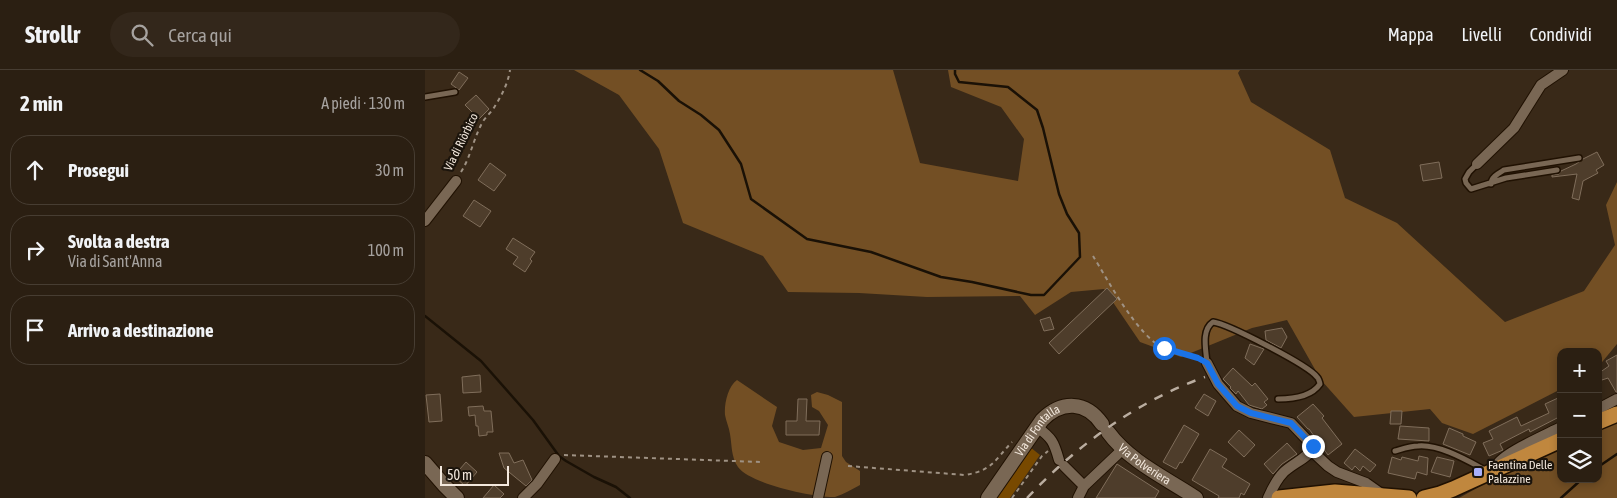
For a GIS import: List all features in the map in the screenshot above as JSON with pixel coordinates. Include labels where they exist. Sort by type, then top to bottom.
[{"type":"main road","points":[[1602,420],[1617,414]]},
{"type":"main road","points":[[1424,498],[1440,494],[1557,442]]},
{"type":"main road","points":[[1279,498],[1335,492],[1409,498]]},
{"type":"street","points":[[1477,164],[1514,128],[1541,85],[1563,70]]},
{"type":"street","name":"Via di Riòrbico","points":[[425,221],[456,181]]},
{"type":"street","points":[[1207,363],[1218,384],[1237,406],[1251,413],[1291,423],[1313,446],[1312,451]]},
{"type":"street","points":[[1602,406],[1617,399]]},
{"type":"street","name":"Via di Fontalla","points":[[988,498],[1033,433],[1048,414],[1055,410],[1070,406],[1085,409],[1097,417],[1123,449]]},
{"type":"street","points":[[1493,471],[1498,462],[1519,448],[1557,429]]},
{"type":"street","points":[[1033,433],[1050,436],[1062,463],[1084,486]]},
{"type":"street","name":"Via Polveriera","points":[[1078,498],[1084,486],[1123,449],[1138,461],[1196,498]]},
{"type":"street","points":[[1312,451],[1344,476],[1366,483],[1383,496]]},
{"type":"street","points":[[1269,498],[1276,482],[1283,473],[1292,464],[1312,451]]},
{"type":"street","points":[[818,498],[827,457]]},
{"type":"street","points":[[523,498],[537,484],[555,459]]},
{"type":"street","points":[[425,463],[457,498]]},
{"type":"lane","points":[[425,98],[455,92]]},
{"type":"lane","points":[[1491,184],[1491,180],[1504,170],[1579,158]]},
{"type":"lane","points":[[1477,164],[1466,176],[1466,183],[1469,188],[1474,190],[1506,178],[1557,170]]},
{"type":"lane","points":[[1207,363],[1206,330],[1209,324],[1213,322],[1263,344],[1294,361],[1317,377],[1320,384],[1316,390],[1297,399],[1279,398]]},
{"type":"lane","points":[[1395,451],[1418,446],[1437,448],[1493,471]]},
{"type":"path","name":"Via di Riòrbico","points":[[456,181],[466,164],[482,122],[495,106],[509,81],[510,70]]},
{"type":"path","points":[[1093,256],[1147,336],[1164,348],[1198,358],[1207,363]]},
{"type":"path","points":[[848,466],[965,475],[978,473],[988,468],[1014,440],[1033,433]]},
{"type":"path","points":[[1012,498],[1041,456],[1055,445]]},
{"type":"path","points":[[555,459],[561,455],[761,462]]},
{"type":"shaded area","points":[[574,70],[893,70],[920,163],[1018,181],[1024,139],[1001,107],[951,87],[948,70],[1240,70],[1238,73],[1251,102],[1330,150],[1345,198],[1397,223],[1505,322],[1584,291],[1615,245],[1606,205],[1617,182],[1617,344],[1602,362],[1602,348],[1557,348],[1557,391],[1473,434],[1442,423],[1430,409],[1354,417],[1321,380],[1287,320],[1252,328],[1181,357],[1140,342],[1104,289],[1071,292],[1035,315],[1020,296],[927,297],[859,293],[788,292],[763,256],[683,223],[659,149],[619,95]]},
{"type":"shaded area","points":[[737,380],[777,407],[772,426],[779,442],[803,450],[821,448],[828,425],[819,411],[812,407],[811,395],[817,392],[842,402],[842,456],[846,462],[860,471],[860,485],[835,497],[826,497],[783,489],[755,479],[745,473],[738,467],[734,459],[730,431],[725,415],[727,396],[731,386]]},
{"type":"shaded area","points":[[1617,418],[1617,498],[1459,498],[1557,447],[1557,483],[1602,483],[1602,425]]},
{"type":"shaded area","points":[[1030,447],[1040,455],[1010,498],[994,498]]},
{"type":"building","points":[[459,72],[468,78],[459,90],[451,84]]},
{"type":"building","points":[[476,95],[489,109],[479,119],[465,105]]},
{"type":"building","points":[[1597,152],[1604,165],[1596,170],[1598,173],[1583,181],[1579,200],[1572,198],[1577,174],[1552,177],[1552,175],[1559,174],[1561,171]]},
{"type":"building","points":[[1439,162],[1442,178],[1423,181],[1420,165]]},
{"type":"building","points":[[490,163],[506,175],[494,191],[478,180]]},
{"type":"building","points":[[474,200],[491,211],[480,227],[463,216]]},
{"type":"building","points":[[513,238],[535,252],[525,272],[513,264],[518,257],[506,249]]},
{"type":"building","points":[[1107,288],[1117,299],[1059,354],[1049,343]]},
{"type":"building","points":[[1050,317],[1054,329],[1044,331],[1040,320]]},
{"type":"building","points":[[1282,328],[1287,337],[1281,348],[1266,340],[1265,331]]},
{"type":"building","points":[[1250,344],[1264,349],[1254,365],[1245,358]]},
{"type":"building","points":[[1617,355],[1617,392],[1608,378],[1602,380],[1602,371],[1609,366],[1606,361]]},
{"type":"building","points":[[1233,368],[1252,386],[1255,383],[1268,399],[1264,402],[1267,405],[1262,409],[1249,405],[1238,391],[1236,394],[1230,388],[1223,379]]},
{"type":"building","points":[[480,375],[481,392],[463,393],[462,377]]},
{"type":"building","points":[[440,394],[442,421],[429,422],[426,395]]},
{"type":"building","points":[[1204,394],[1216,401],[1208,416],[1195,408]]},
{"type":"building","points":[[1557,398],[1557,418],[1530,432],[1529,429],[1500,444],[1503,450],[1489,456],[1483,443],[1493,439],[1489,431],[1517,417],[1521,426],[1549,413],[1545,404]]},
{"type":"building","points":[[798,399],[807,399],[806,421],[820,421],[819,435],[786,435],[786,421],[797,421]]},
{"type":"building","points":[[1313,404],[1324,416],[1322,418],[1342,444],[1328,455],[1309,429],[1297,417]]},
{"type":"building","points":[[483,406],[484,411],[491,411],[493,432],[487,432],[487,435],[479,436],[475,415],[469,416],[468,407]]},
{"type":"building","points":[[1391,411],[1402,411],[1401,424],[1390,424]]},
{"type":"building","points":[[1184,425],[1199,434],[1182,463],[1180,462],[1176,469],[1163,462]]},
{"type":"building","points":[[1400,426],[1429,428],[1429,441],[1398,439]]},
{"type":"building","points":[[1449,428],[1476,442],[1470,455],[1443,444]]},
{"type":"building","points":[[1239,430],[1255,445],[1244,457],[1228,442]]},
{"type":"building","points":[[1287,443],[1297,454],[1282,464],[1273,474],[1264,464]]},
{"type":"building","points":[[1210,449],[1227,459],[1222,467],[1250,484],[1244,495],[1241,493],[1239,498],[1218,498],[1219,496],[1192,480]]},
{"type":"building","points":[[1355,449],[1376,465],[1370,472],[1363,466],[1360,471],[1355,466],[1352,470],[1344,463]]},
{"type":"building","points":[[499,453],[509,453],[514,463],[523,460],[532,480],[526,486],[504,468]]},
{"type":"building","points":[[1419,456],[1428,458],[1427,475],[1417,472],[1415,479],[1388,473],[1392,457],[1401,460],[1402,457],[1418,461]]},
{"type":"building","points":[[1437,457],[1454,461],[1450,477],[1431,472]]},
{"type":"building","points":[[466,462],[477,472],[465,486],[454,476]]},
{"type":"building","points":[[1117,464],[1159,491],[1155,498],[1096,498]]},
{"type":"building","points":[[494,485],[504,494],[500,498],[483,498]]},
{"type":"waterway","points":[[640,70],[658,81],[679,101],[701,115],[719,130],[741,164],[751,199],[807,239],[871,252],[941,277],[1031,295],[1044,295],[1080,257],[1079,233],[1067,214],[1059,194],[1037,110],[1008,87],[959,82],[955,70]]},
{"type":"waterway","points":[[425,316],[481,361],[533,420],[559,456],[594,477],[616,487],[630,498]]},
{"type":"waterway","points":[[1602,464],[1617,454]]},
{"type":"waterway","points":[[1561,498],[1578,483]]},
{"type":"railway","points":[[1027,498],[1066,461],[1109,427],[1155,399],[1205,377]]},
{"type":"place","name":"Faentina Delle Palazzine","points":[[1478,472]]},
{"type":"route","points":[[1164,348],[1179,354],[1198,358],[1207,363],[1218,384],[1237,406],[1251,413],[1291,423],[1313,446]]}]
